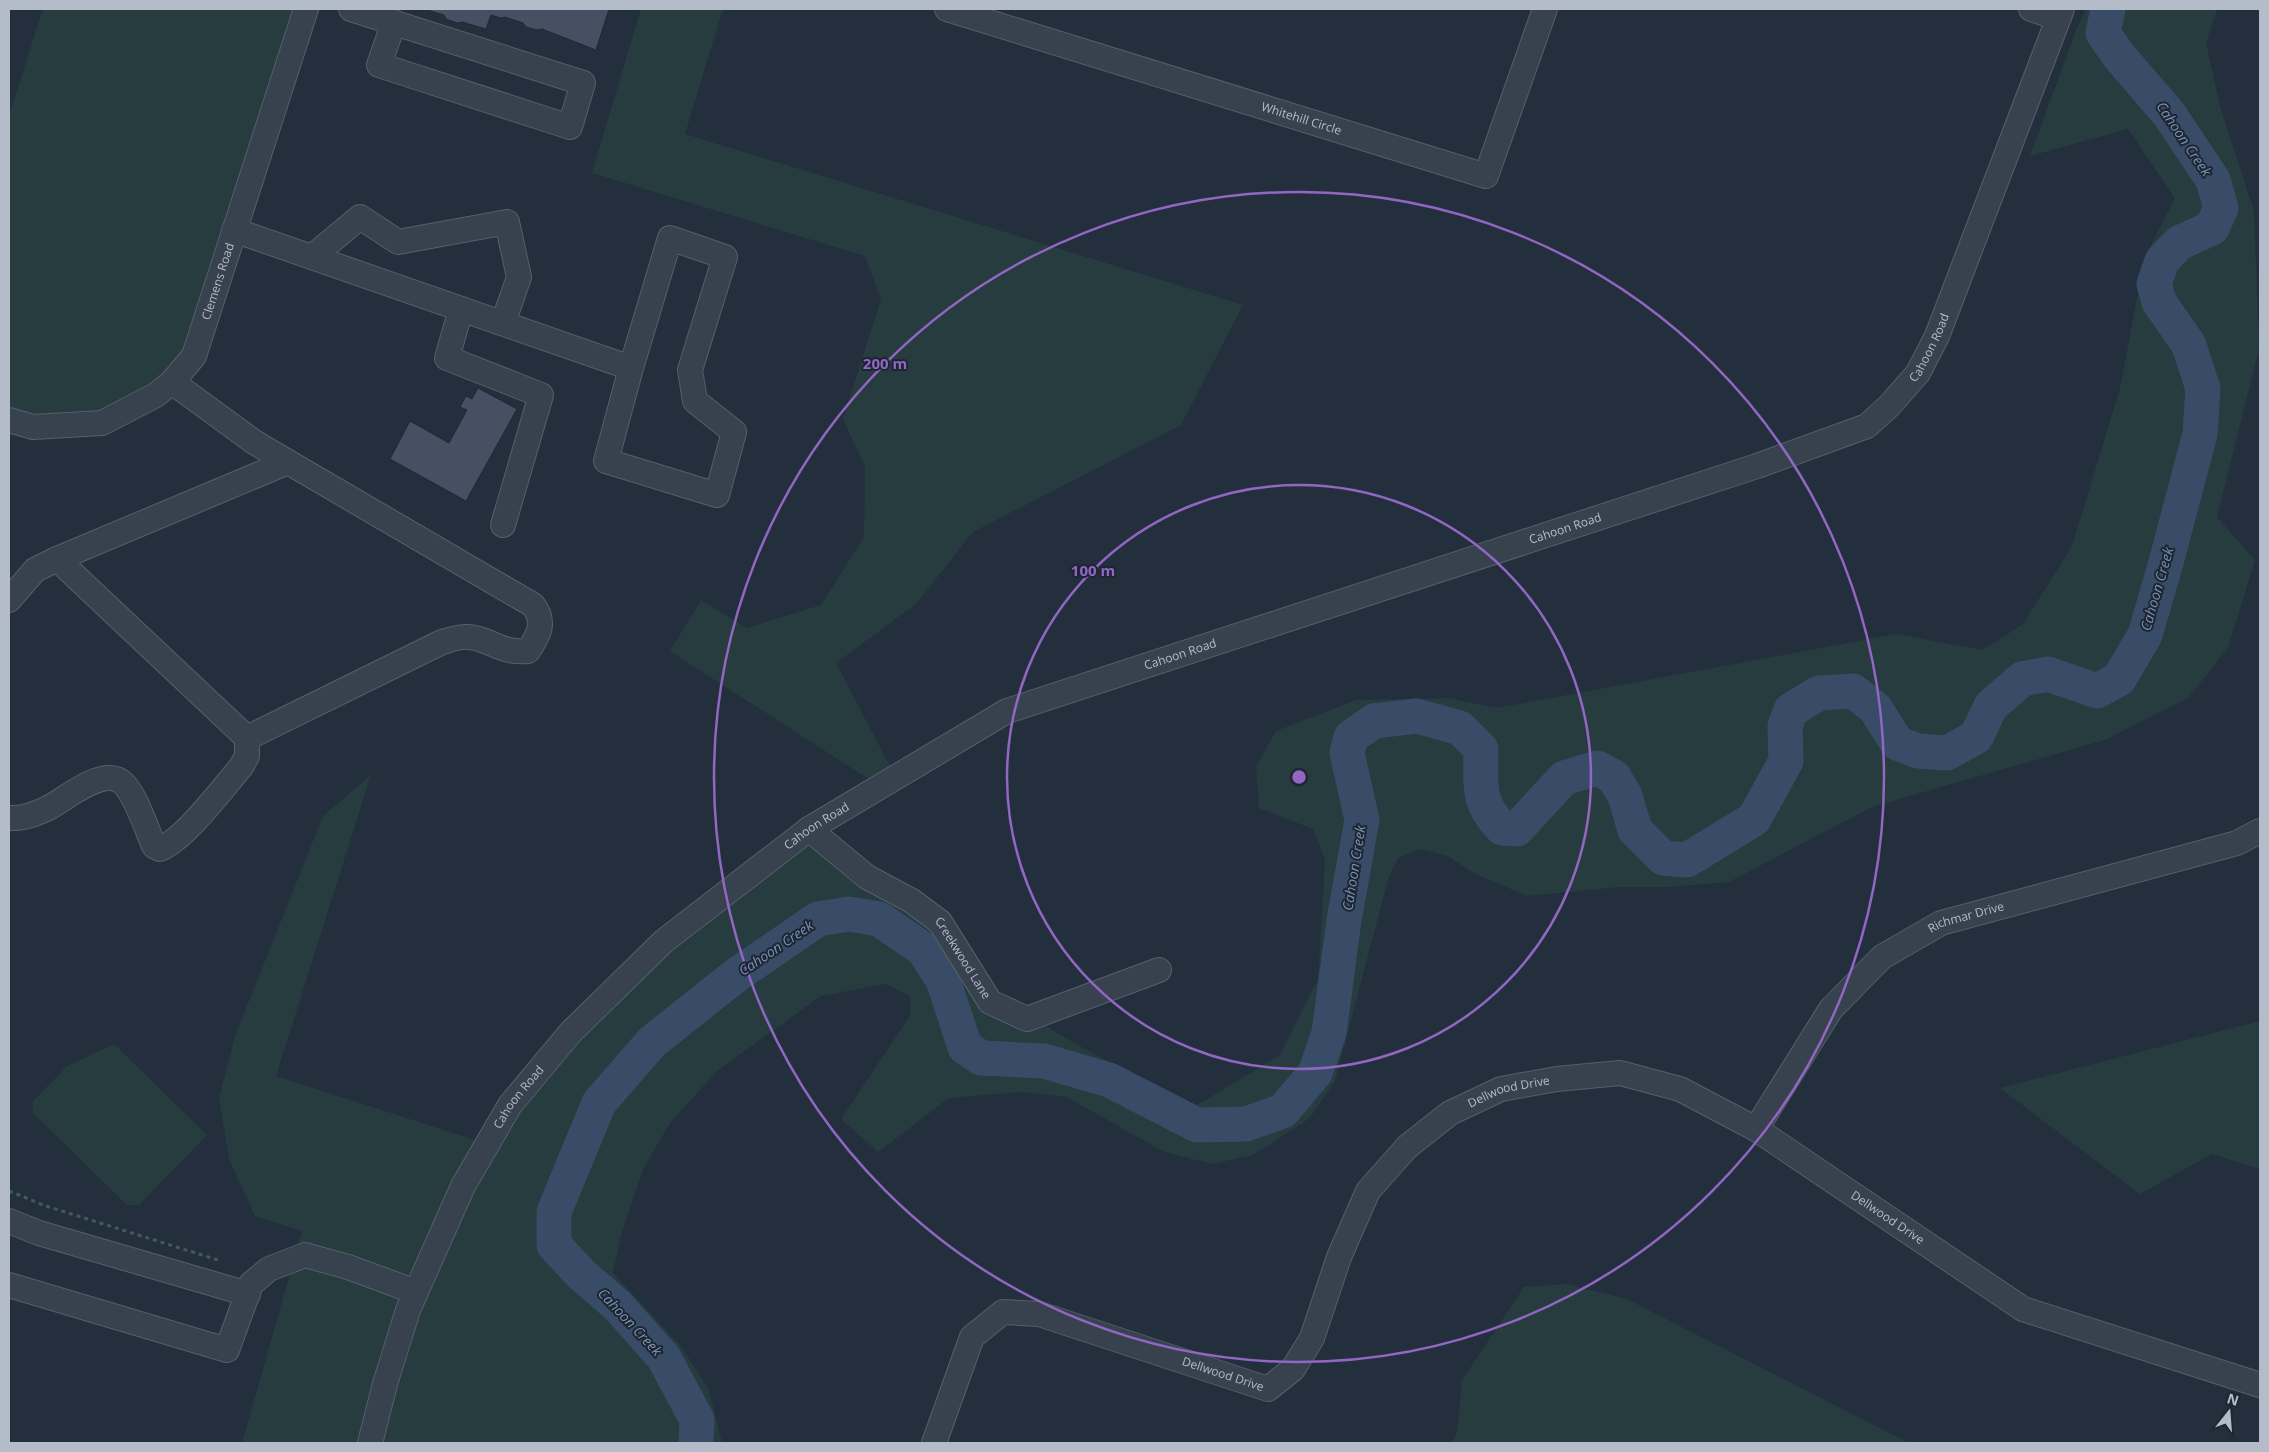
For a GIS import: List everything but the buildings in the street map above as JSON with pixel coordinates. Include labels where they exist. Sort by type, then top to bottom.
[{"type":"street","name":"Clemens Road","points":[[9,420],[33,427],[102,423],[156,395],[172,382],[194,356],[306,9]]},
{"type":"street","points":[[352,9],[394,22],[583,83],[570,127],[379,66],[394,22]]},
{"type":"street","name":"Whitehill Circle","points":[[947,9],[1486,176],[1545,9]]},
{"type":"street","points":[[2031,9],[2060,13]]},
{"type":"street","name":"Cahoon Road","points":[[370,1443],[385,1384],[408,1310],[463,1186],[510,1105],[571,1032],[664,941],[809,829],[1007,711],[1756,466],[1867,426],[1889,406],[1918,373],[1936,336],[2060,13]]},
{"type":"street","points":[[312,257],[360,217],[398,242],[507,222],[519,277],[502,323]]},
{"type":"street","points":[[234,230],[631,368]]},
{"type":"street","points":[[670,238],[725,256],[690,370],[695,401],[734,432],[716,495],[606,461],[631,368],[670,238]]},
{"type":"street","points":[[461,309],[447,358],[542,394],[503,526]]},
{"type":"street","points":[[172,382],[254,442],[534,605],[540,614],[541,624],[537,638],[528,651],[516,652],[470,637],[458,637],[442,642],[247,738]]},
{"type":"street","points":[[9,600],[35,570],[288,462]]},
{"type":"street","points":[[9,818],[20,819],[36,814],[93,782],[105,778],[116,780],[124,783],[132,796],[154,846],[160,849],[168,846],[180,836],[241,768],[247,756],[247,738],[58,559]]},
{"type":"street","name":"Creekwood Lane","points":[[809,829],[867,877],[912,901],[940,922],[990,1002],[1027,1019],[1159,970]]},
{"type":"street","name":"Richmar Drive","points":[[1756,1129],[1831,1009],[1882,957],[1941,923],[2237,843],[2260,831]]},
{"type":"street","name":"Dellwood Drive","points":[[934,1443],[972,1338],[1002,1312],[1039,1314],[1268,1389],[1293,1369],[1312,1338],[1339,1257],[1368,1191],[1407,1147],[1450,1113],[1501,1089],[1557,1079],[1620,1073],[1680,1089],[1756,1129],[2023,1309],[2260,1385]]},
{"type":"street","points":[[9,1221],[39,1233],[248,1294]]},
{"type":"street","points":[[9,1285],[227,1350],[251,1284],[269,1269],[305,1255],[348,1267],[416,1292]]},
{"type":"path","points":[[9,1191],[46,1206],[218,1260]]},
{"type":"green space","points":[[43,9],[295,9],[185,350],[157,383],[100,414],[32,418],[9,410],[9,115]]},
{"type":"green space","points":[[641,9],[723,9],[685,134],[1243,305],[1181,425],[973,532],[917,603],[836,663],[891,768],[870,780],[670,651],[701,600],[747,628],[821,605],[864,537],[865,467],[843,419],[881,299],[865,256],[592,173]]},
{"type":"green space","points":[[2086,9],[2217,9],[2206,43],[2221,110],[2254,211],[2259,349],[2217,517],[2255,560],[2228,648],[2188,698],[2105,740],[1872,807],[1729,882],[1667,887],[1619,887],[1527,896],[1475,874],[1448,856],[1421,849],[1398,858],[1389,876],[1335,1081],[1310,1118],[1253,1155],[1212,1164],[1164,1152],[1067,1097],[1022,1092],[949,1098],[878,1152],[841,1119],[911,1014],[910,996],[886,984],[821,996],[717,1071],[670,1123],[644,1167],[621,1235],[613,1273],[681,1346],[709,1390],[722,1443],[242,1443],[302,1231],[255,1216],[229,1159],[219,1098],[235,1036],[323,816],[371,775],[276,1076],[478,1141],[519,1083],[810,820],[881,873],[995,995],[1074,1043],[1194,1107],[1280,1055],[1318,979],[1325,860],[1313,829],[1259,808],[1256,766],[1276,731],[1356,700],[1448,698],[1497,708],[1896,634],[1983,650],[2023,624],[2072,546],[2120,388],[2145,257],[2175,198],[2128,129],[2030,156],[2076,30]]},
{"type":"green space","points":[[2260,1021],[2260,1169],[2212,1154],[2140,1194],[2000,1088]]},
{"type":"green space","points":[[114,1044],[207,1135],[139,1205],[127,1205],[33,1113],[33,1101],[66,1067]]},
{"type":"green space","points":[[1566,1284],[1627,1299],[1909,1443],[1452,1443],[1457,1432],[1462,1380],[1524,1287]]},
{"type":"waterway","name":"Cahoon Creek","points":[[696,1443],[697,1420],[664,1358],[618,1306],[581,1274],[554,1245],[554,1212],[599,1103],[652,1042],[735,976],[818,919],[849,914],[879,919],[923,949],[943,980],[965,1047],[981,1058],[1044,1061],[1109,1080],[1197,1125],[1246,1124],[1283,1111],[1315,1073],[1329,1033],[1344,920],[1362,820],[1347,753],[1351,737],[1374,721],[1417,716],[1460,728],[1481,749],[1481,783],[1484,801],[1488,810],[1502,828],[1517,829],[1564,778],[1597,768],[1614,777],[1625,796],[1635,830],[1663,858],[1687,860],[1754,819],[1786,761],[1785,726],[1791,710],[1819,693],[1853,691],[1875,708],[1897,743],[1918,751],[1947,753],[1976,737],[1991,706],[2022,679],[2048,674],[2097,691],[2119,679],[2145,635],[2200,434],[2203,389],[2189,345],[2159,302],[2154,284],[2162,261],[2179,243],[2212,228],[2221,208],[2213,180],[2169,114],[2119,56],[2103,33],[2108,9]]}]
